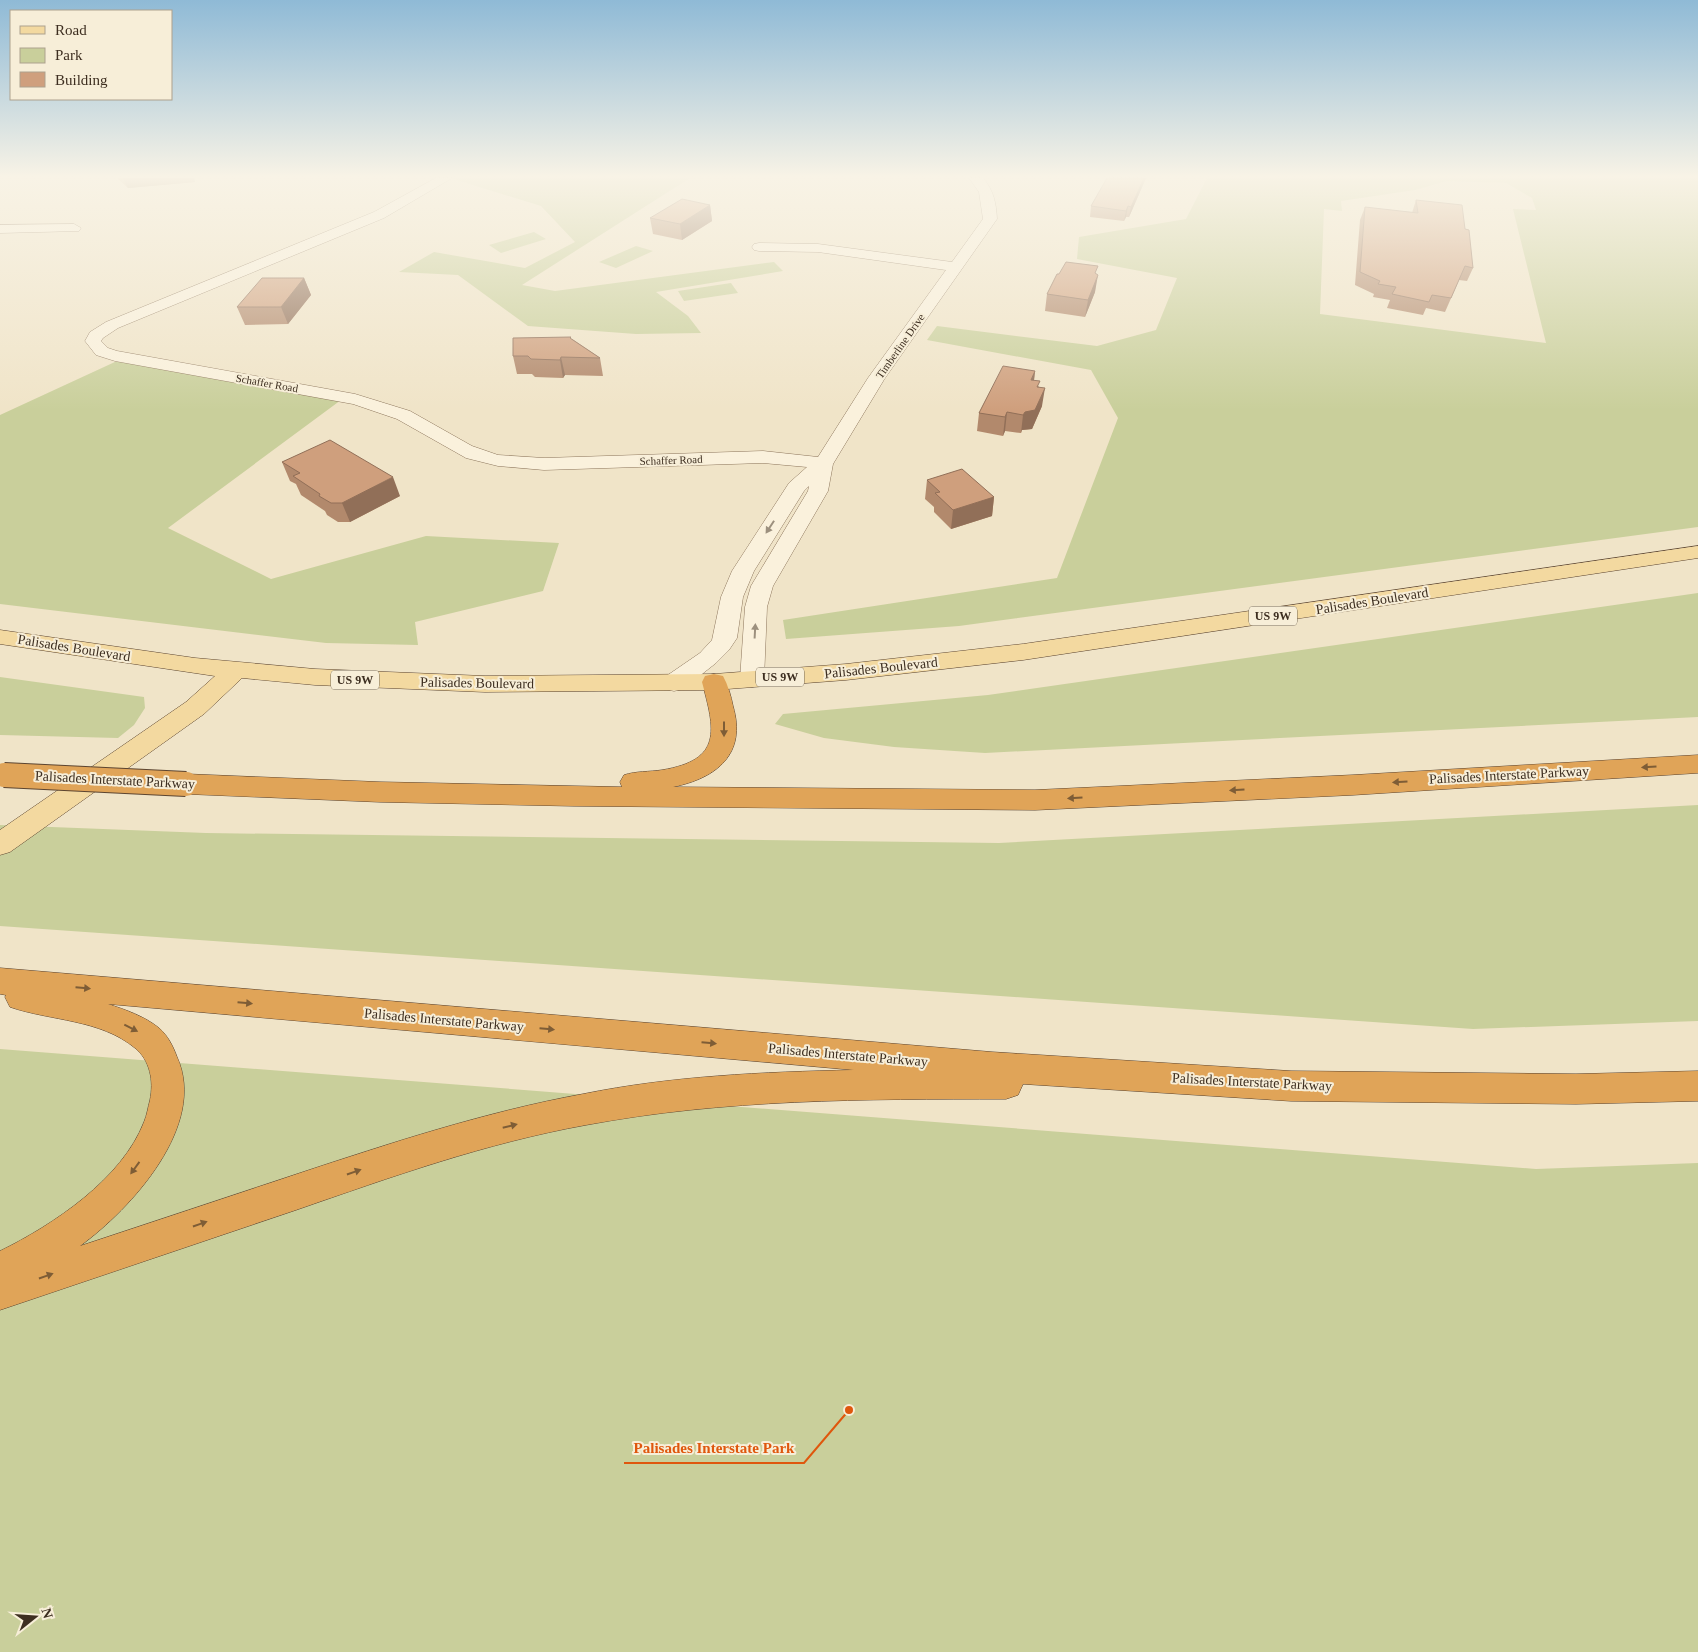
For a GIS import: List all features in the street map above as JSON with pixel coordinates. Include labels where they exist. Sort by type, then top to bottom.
[{"type":"highway","points":[[380,792],[647,782],[686,774],[711,760],[718,753],[724,739],[725,725],[714,682]]},
{"type":"highway","name":"Palisades Interstate Parkway","points":[[2,775],[380,792],[677,798],[1035,800],[1363,784],[1698,764]]},
{"type":"highway","name":"Palisades Interstate Parkway","points":[[0,981],[992,1067],[1292,1086],[1576,1089],[1698,1086]]},
{"type":"highway","points":[[0,992],[90,1013],[128,1026],[148,1039],[156,1049],[162,1059],[168,1085],[163,1117],[146,1153],[130,1175],[93,1214],[67,1234],[22,1261],[0,1271]]},
{"type":"highway","points":[[0,1291],[404,1156],[524,1123],[627,1102],[750,1087],[823,1084],[1292,1086]]},
{"type":"main road","name":"Palisades Boulevard","points":[[0,637],[173,664],[323,678],[442,683],[577,685],[714,682],[912,665],[1078,645],[1698,552]]},
{"type":"main road","points":[[0,844],[195,708],[235,671]]},
{"type":"street","name":"Schaffer Road","points":[[282,255],[112,325],[96,335],[94,342],[96,348],[104,353],[115,356],[355,399],[380,406],[418,423],[462,450],[506,462],[534,465],[566,465],[763,457],[824,464]]},
{"type":"street","points":[[867,255],[956,268]]},
{"type":"street","name":"Timberline Drive","points":[[674,683],[708,658],[721,645],[725,638],[730,607],[737,584],[796,487],[824,464],[878,378],[965,255]]},
{"type":"street","name":"Timberline Drive","points":[[752,679],[756,607],[762,586],[818,491],[824,464]]},
{"type":"street","points":[[788,500],[810,504]]},
{"type":"green space","points":[[429,255],[452,255],[525,268],[550,255],[569,255],[522,285],[555,291],[774,262],[783,271],[656,292],[688,316],[701,333],[636,334],[528,326],[458,275],[399,272]]},
{"type":"green space","points":[[615,255],[644,255],[616,268],[599,262]]},
{"type":"green space","points":[[1077,255],[1322,255],[1320,314],[1546,343],[1524,255],[1698,255],[1698,527],[959,626],[786,639],[783,620],[1057,578],[1118,418],[1091,370],[927,340],[937,326],[1097,346],[1156,330],[1177,278],[1077,259]]},
{"type":"green space","points":[[731,283],[738,293],[684,301],[678,291]]},
{"type":"green space","points":[[117,361],[341,400],[168,528],[271,579],[426,536],[559,543],[543,591],[415,622],[418,645],[326,643],[0,604],[0,415]]},
{"type":"green space","points":[[1698,593],[1698,717],[985,753],[894,747],[824,738],[775,724],[783,714],[988,695]]},
{"type":"green space","points":[[0,677],[144,697],[145,708],[134,725],[118,738],[0,735]]},
{"type":"green space","points":[[1698,805],[1698,1021],[1473,1029],[0,926],[0,825],[206,833],[999,843]]},
{"type":"green space","points":[[0,1049],[1536,1169],[1698,1163],[1698,1652],[0,1652]]},
{"type":"building","points":[[1361,255],[1472,255],[1473,268],[1465,266],[1451,298],[1432,295],[1429,302],[1392,294],[1396,287],[1378,284],[1380,281],[1360,272]]},
{"type":"building","points":[[1066,262],[1098,266],[1095,273],[1098,275],[1088,300],[1047,294],[1057,274],[1059,274]]},
{"type":"building","points":[[262,278],[304,278],[281,307],[237,307]]},
{"type":"building","points":[[571,337],[600,358],[561,357],[560,360],[513,356],[513,338]]},
{"type":"building","points":[[1003,366],[1035,371],[1031,380],[1040,381],[1037,387],[1045,388],[1035,410],[1025,412],[1023,415],[1007,412],[1005,417],[979,413]]},
{"type":"building","points":[[330,440],[393,477],[342,503],[331,503],[319,496],[320,494],[293,476],[300,473],[282,462]]},
{"type":"building","points":[[962,469],[994,497],[953,510],[935,493],[940,492],[927,480]]},
{"type":"place","name":"Palisades Interstate Park","points":[[849,1410]]}]
